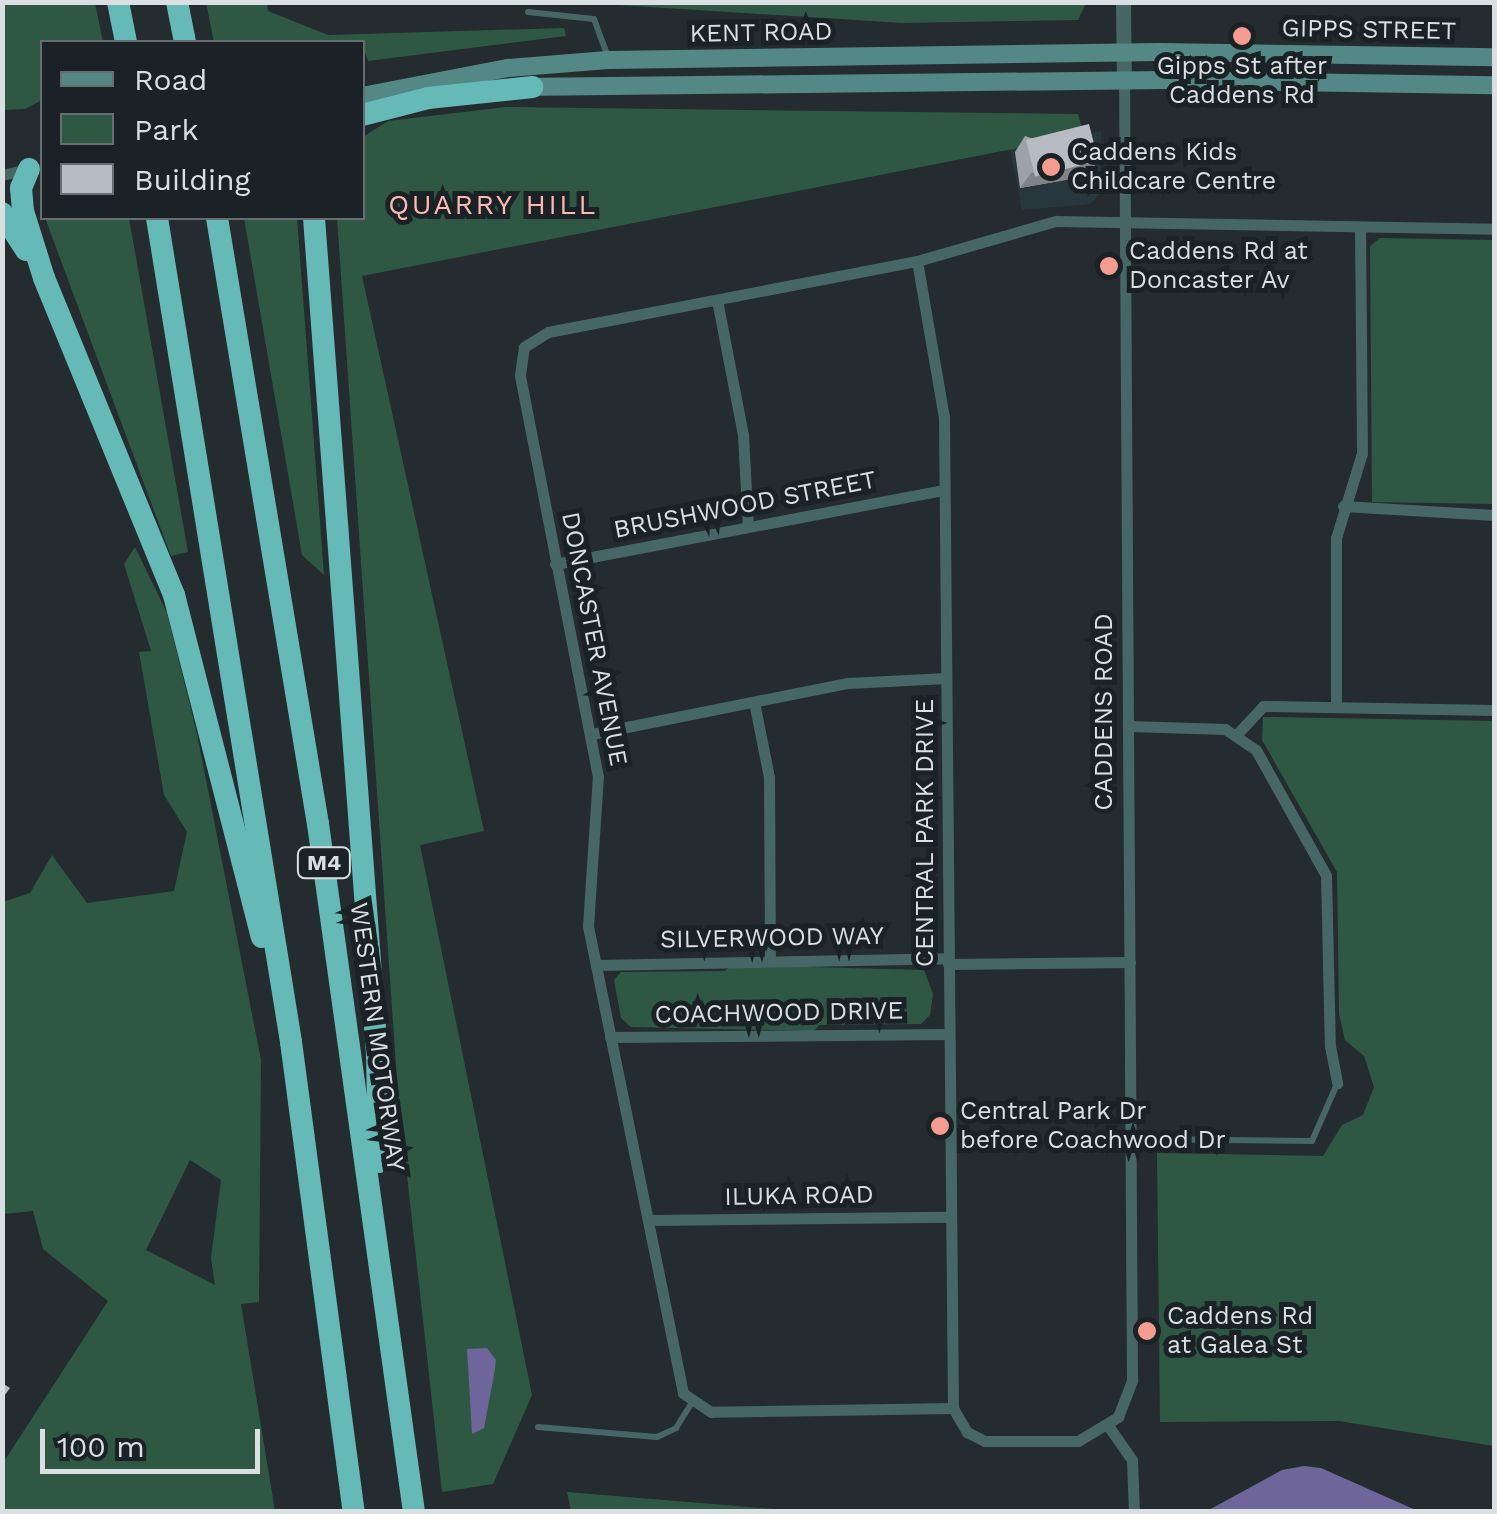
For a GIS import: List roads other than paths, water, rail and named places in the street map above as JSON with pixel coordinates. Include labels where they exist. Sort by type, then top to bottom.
[{"type":"highway","points":[[118,2],[126,40]]},
{"type":"highway","points":[[177,2],[185,40]]},
{"type":"highway","points":[[365,114],[412,100],[532,88]]},
{"type":"highway","points":[[36,168],[21,198],[44,278],[174,595],[290,1042]]},
{"type":"highway","points":[[2,213],[44,278]]},
{"type":"highway","name":"M4","points":[[157,220],[290,1042],[354,1512]]},
{"type":"highway","name":"WESTERN MOTORWAY","points":[[216,220],[318,824],[414,1512]]},
{"type":"highway","points":[[314,220],[377,1052],[380,1257]]},
{"type":"main road","name":"GIPPS STREET","points":[[1123,53],[1494,57]]},
{"type":"main road","name":"KENT ROAD","points":[[365,95],[508,68],[608,60],[1123,53]]},
{"type":"main road","name":"GIPPS STREET","points":[[1124,80],[1494,85]]},
{"type":"main road","name":"KENT ROAD","points":[[400,88],[1124,80]]},
{"type":"street","name":"CADDENS ROAD","points":[[1113,1422],[1132,1380],[1123,2]]},
{"type":"street","points":[[2,175],[36,168]]},
{"type":"street","name":"DONCASTER AVENUE","points":[[692,1404],[681,1386],[587,909],[600,805],[592,734],[520,374],[524,347],[548,332],[918,261],[1034,224],[1126,221],[1494,229]]},
{"type":"street","points":[[1336,707],[1336,538],[1362,453],[1360,227]]},
{"type":"street","name":"CENTRAL PARK DRIVE","points":[[918,261],[943,395],[953,1408]]},
{"type":"street","points":[[717,300],[743,435],[748,528]]},
{"type":"street","name":"BRUSHWOOD STREET","points":[[555,564],[944,490]]},
{"type":"street","points":[[1343,506],[1494,515]]},
{"type":"street","points":[[592,734],[863,680],[946,678]]},
{"type":"street","points":[[754,702],[769,790],[770,960]]},
{"type":"street","points":[[1238,733],[1263,706],[1494,710]]},
{"type":"street","points":[[1129,726],[1238,733],[1256,750],[1326,875],[1330,1046],[1337,1083]]},
{"type":"street","name":"SILVERWOOD WAY","points":[[596,965],[770,960],[1130,962]]},
{"type":"street","name":"COACHWOOD DRIVE","points":[[610,1037],[949,1034]]},
{"type":"street","name":"ILUKA ROAD","points":[[648,1220],[950,1217]]},
{"type":"street","points":[[692,1404],[718,1412],[953,1408],[970,1434],[990,1442],[1078,1441],[1113,1422],[1132,1460],[1134,1512]]},
{"type":"lane","points":[[528,12],[594,19],[608,60]]},
{"type":"lane","points":[[1131,1139],[1312,1141],[1337,1083]]},
{"type":"lane","points":[[538,1426],[657,1437],[676,1428],[692,1404]]},
{"type":"place","name":"Gipps St after Caddens Rd","points":[[1242,36]]},
{"type":"place","name":"Caddens Kids Childcare Centre","points":[[1051,167]]},
{"type":"place","name":"Caddens Rd at Doncaster Av","points":[[1109,266]]},
{"type":"place","name":"Central Park Dr before Coachwood Dr","points":[[940,1126]]},
{"type":"place","name":"Caddens Rd at Galea St","points":[[1147,1331]]},
{"type":"district","name":"QUARRY HILL","points":[[493,205]]}]
